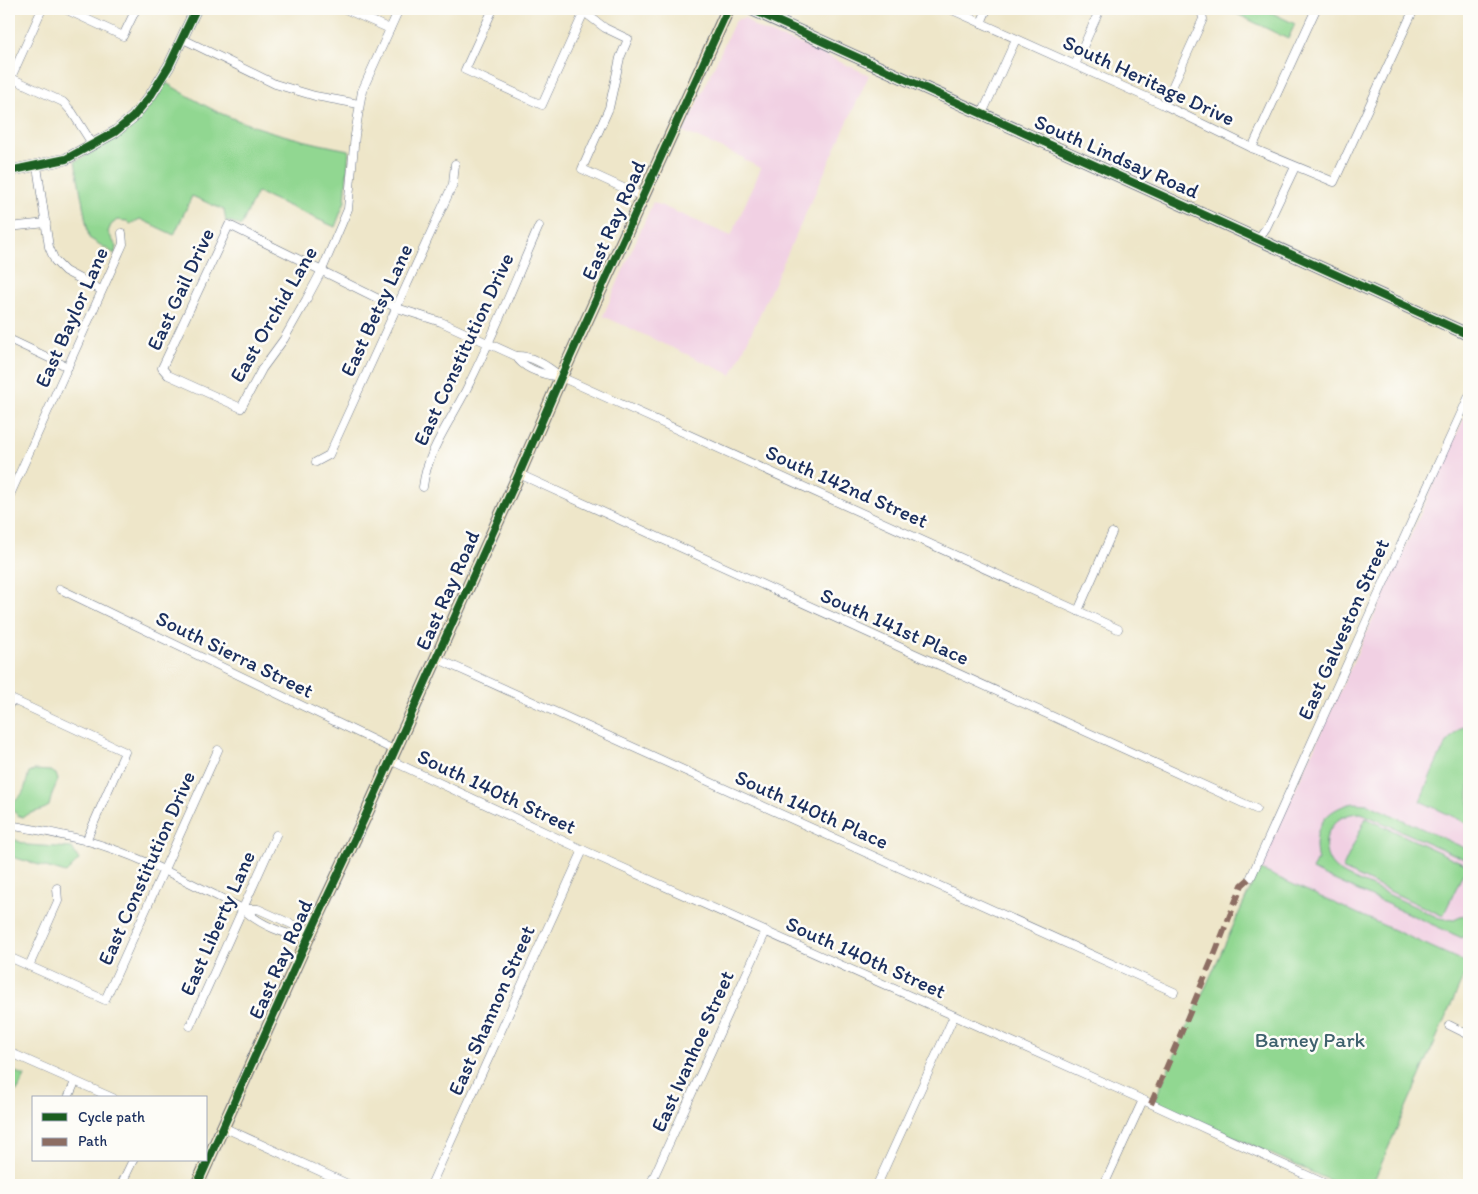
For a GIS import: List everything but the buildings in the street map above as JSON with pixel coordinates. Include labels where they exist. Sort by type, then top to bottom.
[{"type":"main road","name":"East Ray Road","points":[[208,1161],[728,9]]},
{"type":"main road","name":"South Lindsay Road","points":[[752,9],[1469,335]]},
{"type":"main road","name":"East Ray Road","points":[[197,1185],[207,1162]]},
{"type":"street","points":[[42,9],[10,80],[63,102],[75,116],[93,145]]},
{"type":"street","points":[[66,9],[123,36],[136,9]]},
{"type":"street","points":[[9,171],[66,159],[115,132],[133,117],[151,95],[183,39],[196,9]]},
{"type":"street","points":[[345,9],[390,29]]},
{"type":"street","name":"East Orchid Lane","points":[[241,408],[262,369],[284,339],[322,270],[348,209],[355,135],[362,91],[399,9]]},
{"type":"street","points":[[493,9],[465,70],[542,105],[582,10],[605,28],[628,39],[620,58],[609,108],[582,168],[643,197]]},
{"type":"street","name":"South Heritage Drive","points":[[950,9],[1164,105],[1252,148],[1334,182],[1414,9]]},
{"type":"street","points":[[981,23],[987,9]]},
{"type":"street","points":[[1075,65],[1100,9]]},
{"type":"street","points":[[1164,105],[1203,19],[1201,9]]},
{"type":"street","points":[[1252,148],[1316,9]]},
{"type":"street","points":[[183,39],[275,84],[315,96],[359,104]]},
{"type":"street","points":[[982,114],[1016,39]]},
{"type":"street","name":"East Betsy Lane","points":[[316,462],[329,454],[453,184],[455,164]]},
{"type":"street","points":[[37,166],[49,247],[55,261],[65,271],[101,290]]},
{"type":"street","points":[[1258,239],[1266,228],[1295,167]]},
{"type":"street","points":[[9,227],[46,223]]},
{"type":"street","name":"South 142nd Street","points":[[229,225],[397,308],[441,322],[516,356],[520,363],[528,367],[549,376],[561,377],[1118,629]]},
{"type":"street","name":"East Gail Drive","points":[[229,225],[162,368],[168,375],[241,408]]},
{"type":"street","name":"East Constitution Drive","points":[[423,487],[425,471],[438,438],[466,390],[539,226]]},
{"type":"street","name":"East Baylor Lane","points":[[9,496],[123,244],[122,233]]},
{"type":"street","points":[[9,339],[68,367]]},
{"type":"street","name":"East Galveston Street","points":[[1251,877],[1469,396]]},
{"type":"street","name":"South 141st Place","points":[[519,474],[1256,809]]},
{"type":"street","points":[[1078,611],[1112,533]]},
{"type":"street","name":"South Sierra Street","points":[[60,589],[392,755]]},
{"type":"street","name":"South 140th Place","points":[[436,658],[1174,992]]},
{"type":"street","points":[[10,702],[125,752],[86,841]]},
{"type":"street","name":"East Constitution Drive","points":[[29,966],[105,1000],[218,750]]},
{"type":"street","name":"South 140th Street","points":[[392,755],[583,850],[1143,1100],[1328,1185]]},
{"type":"street","points":[[9,825],[86,841],[120,852],[164,870],[243,908],[252,918],[293,936],[308,938]]},
{"type":"street","name":"East Liberty Lane","points":[[190,1026],[276,836]]},
{"type":"street","name":"East Shannon Street","points":[[431,1185],[583,850]]},
{"type":"street","points":[[9,957],[29,966],[58,901],[57,888]]},
{"type":"street","name":"East Ivanhoe Street","points":[[650,1185],[766,931]]},
{"type":"street","points":[[877,1185],[954,1016]]},
{"type":"street","points":[[1449,1025],[1469,1034]]},
{"type":"street","points":[[9,1052],[108,1096]]},
{"type":"street","points":[[69,1096],[75,1082]]},
{"type":"street","points":[[1104,1185],[1143,1100]]},
{"type":"street","points":[[223,1128],[350,1185]]},
{"type":"street","points":[[121,1185],[131,1162]]},
{"type":"shaded area","points":[[745,18],[755,27],[798,43],[869,75],[732,375],[603,316],[653,202],[731,236],[761,168],[744,160],[744,158],[684,132],[734,23],[738,19]]},
{"type":"shaded area","points":[[1469,407],[1469,964],[1259,869]]},
{"type":"green space","points":[[1227,9],[1264,9],[1295,24],[1288,39]]},
{"type":"green space","points":[[166,83],[211,109],[256,127],[349,150],[345,201],[335,227],[257,192],[241,226],[232,222],[226,222],[224,210],[192,196],[174,235],[140,219],[130,224],[127,221],[117,220],[111,225],[108,232],[116,246],[115,254],[89,238],[75,161],[114,139],[138,119],[158,96]]},
{"type":"green space","points":[[1469,724],[1469,824],[1420,801],[1445,746],[1452,736]]},
{"type":"green space","points":[[34,770],[50,771],[56,774],[58,780],[49,806],[23,817],[17,815],[11,808],[11,804],[22,794],[29,773]]},
{"type":"green space","points":[[1354,803],[1368,804],[1469,850],[1469,861],[1361,813],[1347,815],[1335,823],[1327,835],[1326,845],[1327,855],[1331,863],[1350,878],[1439,918],[1454,920],[1469,913],[1469,925],[1462,938],[1312,870],[1316,861],[1318,861],[1316,840],[1322,823],[1334,810]]},
{"type":"green space","points":[[1366,818],[1467,865],[1443,916],[1342,869]]},
{"type":"green space","points":[[9,837],[27,845],[72,848],[79,860],[66,873],[9,856]]},
{"type":"green space","name":"Barney Park","points":[[1259,869],[1469,964],[1372,1185],[1340,1185],[1154,1101]]},
{"type":"green space","points":[[9,1069],[25,1076],[18,1090],[9,1094]]},
{"type":"marked path","points":[[1151,1104],[1242,885],[1251,877]]},
{"type":"cycle path","points":[[9,171],[66,159],[115,132],[133,117],[151,95],[169,66],[196,9]]},
{"type":"cycle path","points":[[208,1161],[364,819],[728,9]]},
{"type":"cycle path","points":[[751,9],[1469,335]]},
{"type":"cycle path","points":[[197,1185],[207,1162]]}]
